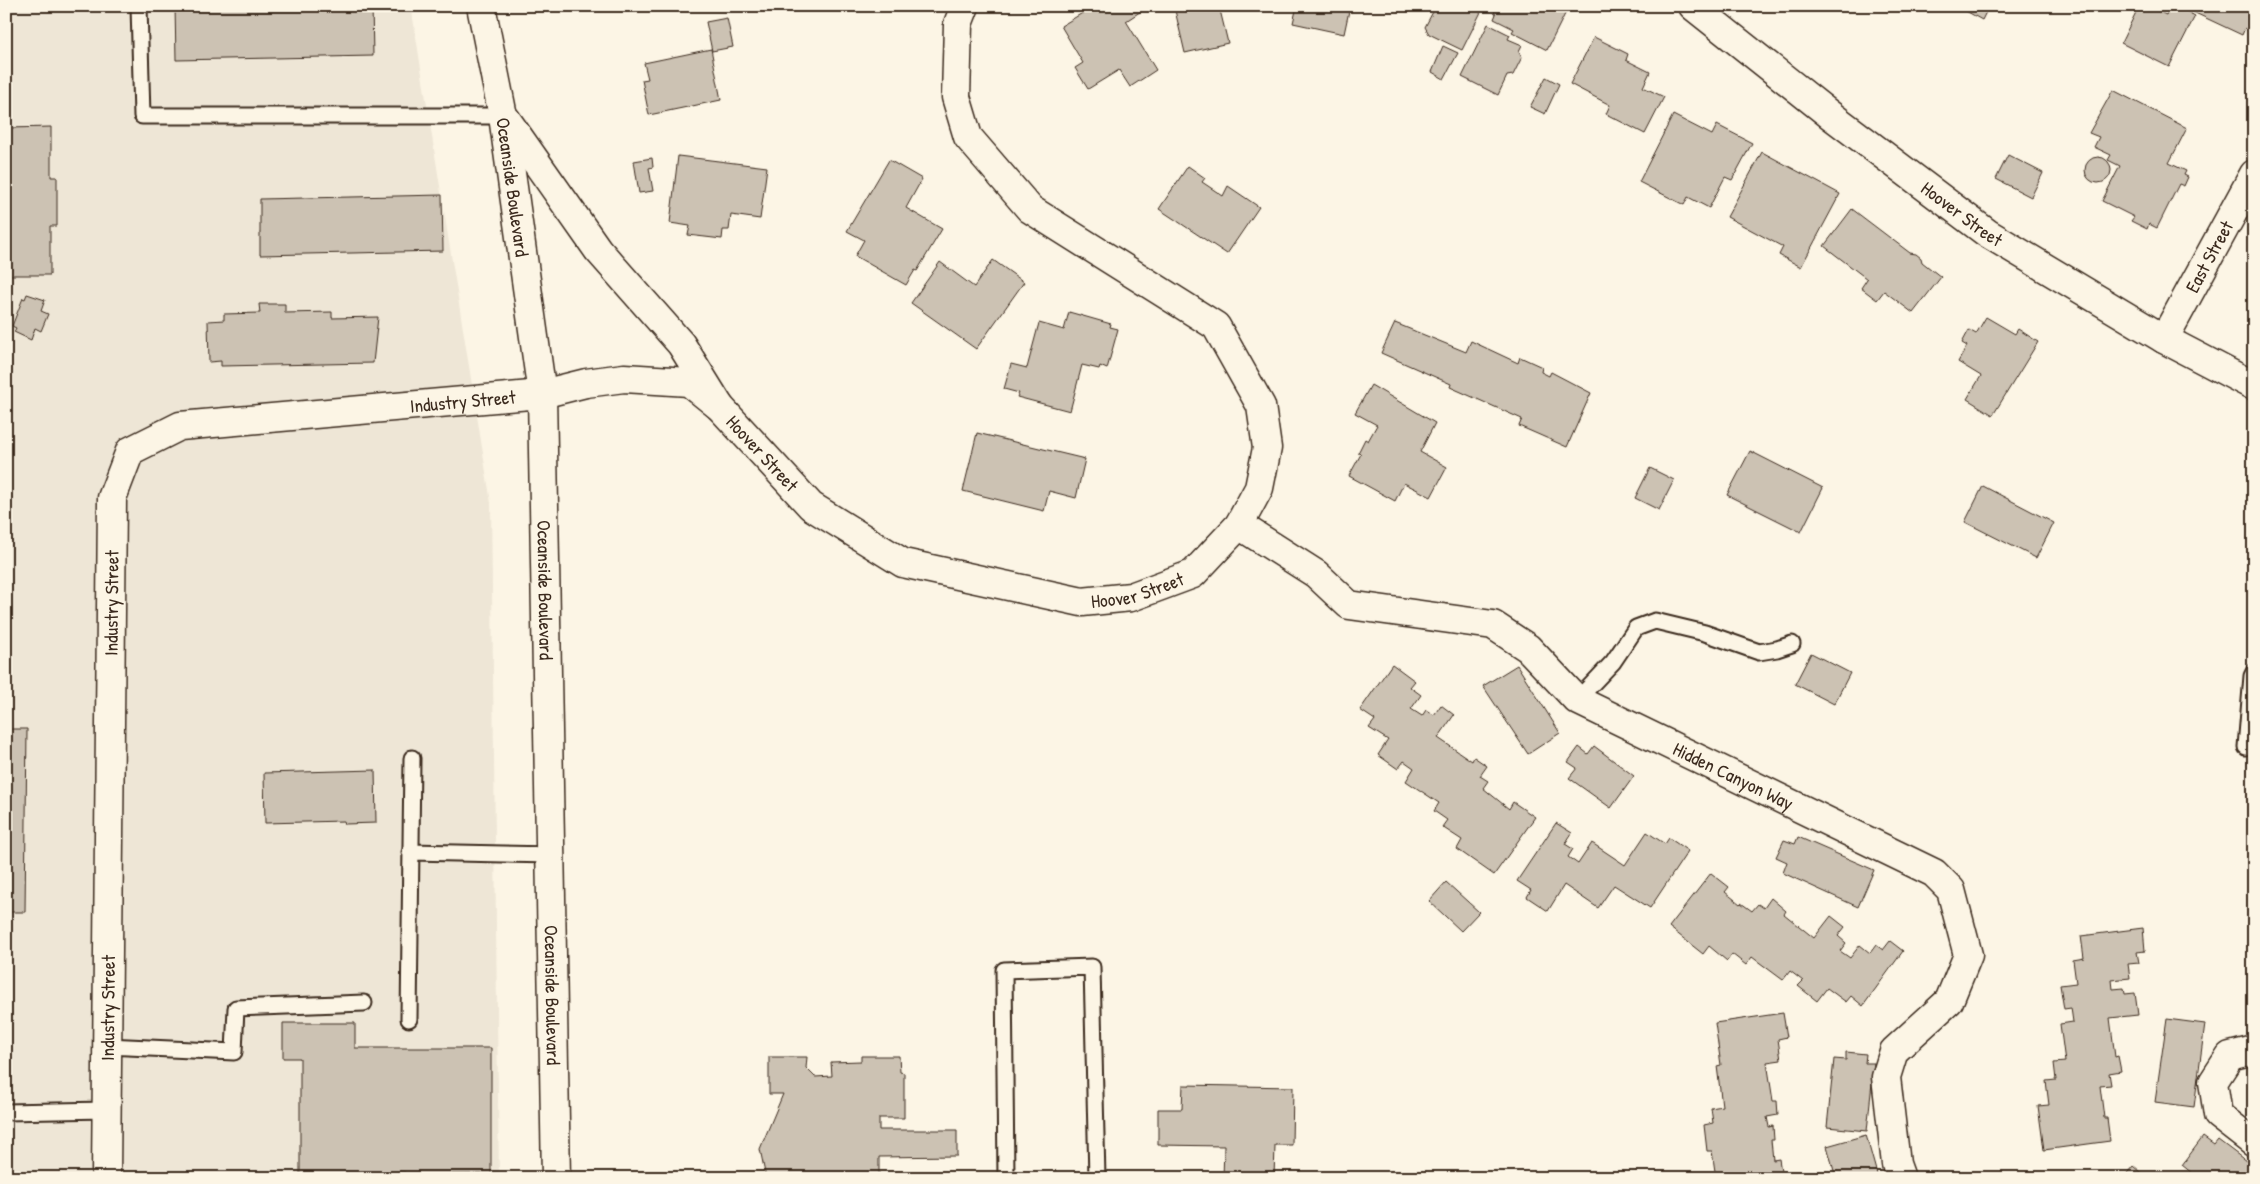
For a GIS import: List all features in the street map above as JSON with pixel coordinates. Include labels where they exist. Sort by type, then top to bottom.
[{"type":"street","name":"Oceanside Boulevard","points":[[482,6],[503,116],[542,394],[556,1178]]},
{"type":"street","name":"Hoover Street","points":[[542,394],[586,383],[624,378],[689,382],[720,407],[811,506],[903,563],[1082,602],[1131,597],[1193,574],[1239,525],[1259,488],[1267,448],[1261,406],[1216,326],[1030,209],[968,137],[956,97],[958,24],[965,6]]},
{"type":"street","name":"Hoover Street","points":[[1693,6],[1829,114],[1987,233],[2164,340],[2254,386]]},
{"type":"street","points":[[503,116],[598,250],[681,344],[720,407]]},
{"type":"street","name":"East Street","points":[[2164,340],[2254,174]]},
{"type":"street","name":"Industry Street","points":[[106,1178],[112,498],[130,452],[180,426],[542,394]]},
{"type":"street","name":"Hidden Canyon Way","points":[[1239,525],[1316,574],[1349,605],[1493,625],[1528,648],[1577,700],[1934,873],[1951,890],[1968,955],[1948,1002],[1894,1051],[1886,1077],[1896,1164],[1901,1178]]},
{"type":"street","points":[[2254,1050],[2230,1056],[2213,1082],[2218,1115],[2254,1143]]},
{"type":"lane","points":[[139,6],[142,116],[503,116]]},
{"type":"lane","points":[[1577,700],[1613,662],[1636,628],[1655,622],[1705,633],[1759,652],[1792,644]]},
{"type":"lane","points":[[2246,747],[2252,676],[2254,672]]},
{"type":"lane","points":[[409,1018],[412,758]]},
{"type":"lane","points":[[410,852],[550,855]]},
{"type":"lane","points":[[1006,1178],[1004,970],[1092,966],[1097,1178]]},
{"type":"lane","points":[[107,1046],[234,1052],[236,1008],[364,1003]]},
{"type":"lane","points":[[6,1112],[106,1110]]},
{"type":"shaded area","points":[[6,6],[411,6],[491,503],[499,1178],[6,1178]]},
{"type":"building","points":[[175,6],[372,6],[373,56],[176,60]]},
{"type":"building","points":[[1094,6],[1149,6],[1126,21],[1156,70],[1130,87],[1119,70],[1088,89],[1075,68],[1083,63],[1061,26]]},
{"type":"building","points":[[1174,6],[1219,6],[1228,43],[1185,53]]},
{"type":"building","points":[[1297,6],[1350,6],[1344,34],[1293,23]]},
{"type":"building","points":[[1436,6],[1484,6],[1462,50],[1429,34],[1425,27]]},
{"type":"building","points":[[1497,6],[1569,6],[1547,50],[1512,32],[1514,29],[1494,19]]},
{"type":"building","points":[[1957,6],[1989,6],[1982,20]]},
{"type":"building","points":[[2139,6],[2148,6],[2166,15],[2170,6],[2177,6],[2195,16],[2169,67],[2121,43]]},
{"type":"building","points":[[2196,6],[2254,6],[2254,32],[2245,28],[2242,35],[2193,12]]},
{"type":"building","points":[[727,18],[733,47],[712,51],[706,22]]},
{"type":"building","points":[[1488,24],[1510,35],[1508,39],[1522,45],[1519,51],[1522,57],[1513,75],[1507,76],[1498,95],[1462,77]]},
{"type":"building","points":[[1594,37],[1628,54],[1626,60],[1650,72],[1643,87],[1664,97],[1645,134],[1606,114],[1610,105],[1570,84]]},
{"type":"building","points":[[1443,46],[1458,53],[1444,79],[1432,72]]},
{"type":"building","points":[[711,49],[721,100],[649,115],[642,80],[648,79],[644,63]]},
{"type":"building","points":[[1546,77],[1559,84],[1545,114],[1530,107]]},
{"type":"building","points":[[2113,90],[2187,128],[2169,163],[2186,171],[2184,175],[2188,177],[2184,186],[2179,184],[2157,228],[2149,224],[2147,229],[2131,221],[2134,217],[2102,201],[2120,166],[2108,160],[2111,155],[2094,147],[2099,137],[2089,133]]},
{"type":"building","points":[[1673,115],[1712,135],[1717,125],[1752,143],[1732,180],[1725,177],[1709,208],[1688,197],[1684,205],[1639,182]]},
{"type":"building","points":[[51,127],[51,177],[57,177],[57,226],[50,226],[50,275],[7,275],[8,128]]},
{"type":"building","points":[[1762,152],[1840,194],[1801,267],[1779,255],[1783,247],[1727,217]]},
{"type":"building","points":[[2008,155],[2043,173],[2031,197],[1996,179]]},
{"type":"building","points":[[678,156],[767,167],[760,219],[731,215],[729,230],[723,230],[722,239],[688,235],[690,226],[670,223]]},
{"type":"building","points":[[2098,157],[2107,161],[2111,170],[2107,179],[2098,183],[2089,179],[2085,170],[2089,161]]},
{"type":"building","points":[[652,158],[653,167],[649,168],[653,191],[639,193],[634,161]]},
{"type":"building","points":[[889,160],[922,179],[906,208],[942,229],[917,271],[915,270],[906,285],[855,256],[864,240],[847,231]]},
{"type":"building","points":[[1188,166],[1205,178],[1202,182],[1223,196],[1228,186],[1259,207],[1227,254],[1159,209]]},
{"type":"building","points":[[442,195],[443,251],[260,255],[260,199]]},
{"type":"building","points":[[1852,209],[1910,253],[1916,254],[1921,258],[1922,262],[1941,277],[1913,313],[1884,291],[1877,300],[1861,288],[1867,279],[1824,246]]},
{"type":"building","points":[[993,260],[1024,282],[976,349],[911,303],[940,262],[974,287]]},
{"type":"building","points":[[27,294],[45,300],[41,311],[48,314],[41,331],[35,328],[31,340],[14,332],[16,328],[12,326],[23,298],[25,299]]},
{"type":"building","points":[[259,304],[285,304],[285,313],[332,312],[332,318],[378,317],[373,363],[221,366],[221,361],[209,362],[208,321],[224,320],[224,314],[260,313]]},
{"type":"building","points":[[1069,312],[1111,324],[1110,327],[1118,329],[1107,369],[1100,366],[1099,369],[1082,365],[1070,411],[1017,397],[1019,393],[1004,389],[1011,364],[1027,368],[1039,323],[1064,330]]},
{"type":"building","points":[[1986,317],[2015,334],[2018,329],[2038,342],[1993,415],[1967,399],[1981,376],[1958,362],[1967,346],[1962,343],[1969,330],[1976,334]]},
{"type":"building","points":[[1395,323],[1466,352],[1471,341],[1518,363],[1520,357],[1542,367],[1541,372],[1549,376],[1551,372],[1591,393],[1567,447],[1519,426],[1522,419],[1450,387],[1451,384],[1381,353]]},
{"type":"building","points":[[1371,385],[1435,423],[1420,452],[1447,467],[1431,497],[1404,483],[1395,501],[1349,476],[1361,454],[1358,453],[1365,439],[1368,441],[1377,425],[1355,413]]},
{"type":"building","points":[[977,433],[1085,459],[1076,498],[1049,491],[1044,511],[963,491]]},
{"type":"building","points":[[1750,451],[1823,488],[1801,532],[1727,495]]},
{"type":"building","points":[[1650,468],[1674,480],[1659,510],[1635,498]]},
{"type":"building","points":[[1983,486],[2054,523],[2036,558],[1965,522]]},
{"type":"building","points":[[1811,653],[1850,673],[1834,704],[1795,684]]},
{"type":"building","points":[[1392,664],[1415,681],[1410,687],[1421,695],[1411,709],[1422,716],[1426,710],[1434,715],[1441,705],[1454,715],[1438,738],[1472,761],[1474,757],[1487,766],[1480,776],[1488,781],[1483,788],[1509,809],[1513,802],[1535,817],[1494,875],[1457,849],[1462,840],[1442,827],[1447,820],[1434,811],[1439,803],[1406,781],[1414,768],[1404,761],[1398,769],[1378,755],[1388,740],[1369,728],[1375,720],[1360,710]]},
{"type":"building","points":[[1517,665],[1560,733],[1528,754],[1483,686]]},
{"type":"building","points":[[6,729],[27,729],[25,912],[6,912]]},
{"type":"building","points":[[1594,746],[1634,776],[1611,808],[1569,778],[1577,768],[1568,762],[1579,747],[1588,754]]},
{"type":"building","points":[[375,770],[376,823],[345,824],[344,821],[265,823],[264,773]]},
{"type":"building","points":[[1556,823],[1572,833],[1565,844],[1573,849],[1568,857],[1578,864],[1592,843],[1625,865],[1647,832],[1665,844],[1669,838],[1688,851],[1650,908],[1614,885],[1598,908],[1564,885],[1548,911],[1527,897],[1531,890],[1517,881]]},
{"type":"building","points":[[1798,837],[1874,870],[1858,907],[1783,873],[1787,862],[1776,857],[1784,840],[1795,844]]},
{"type":"building","points":[[1711,873],[1729,887],[1725,892],[1752,911],[1758,904],[1764,908],[1771,898],[1786,911],[1784,914],[1814,938],[1831,916],[1845,927],[1838,936],[1846,943],[1840,951],[1850,958],[1860,945],[1870,953],[1876,945],[1883,950],[1890,941],[1903,951],[1863,1006],[1851,996],[1846,1002],[1827,988],[1817,1001],[1798,986],[1803,981],[1790,971],[1783,980],[1752,957],[1746,965],[1732,954],[1727,961],[1709,946],[1703,954],[1669,927]]},
{"type":"building","points":[[1446,882],[1479,912],[1461,931],[1429,901]]},
{"type":"building","points":[[2143,928],[2145,951],[2137,952],[2139,963],[2128,964],[2130,978],[2112,980],[2113,989],[2124,988],[2125,994],[2135,993],[2138,1015],[2110,1018],[2115,1057],[2118,1056],[2121,1071],[2109,1073],[2111,1085],[2100,1086],[2104,1118],[2107,1118],[2110,1141],[2044,1150],[2038,1106],[2049,1105],[2046,1081],[2056,1080],[2054,1063],[2065,1062],[2060,1024],[2073,1022],[2071,1008],[2064,1009],[2060,985],[2076,983],[2073,960],[2084,958],[2081,936]]},
{"type":"building","points":[[1783,1013],[1787,1037],[1778,1039],[1781,1060],[1767,1062],[1773,1101],[1777,1101],[1778,1115],[1767,1117],[1769,1127],[1773,1126],[1774,1140],[1771,1140],[1773,1160],[1779,1159],[1782,1178],[1716,1178],[1712,1151],[1707,1151],[1704,1125],[1713,1123],[1711,1108],[1722,1106],[1717,1066],[1721,1065],[1715,1023]]},
{"type":"building","points":[[2167,1019],[2205,1024],[2194,1107],[2155,1102]]},
{"type":"building","points":[[283,1023],[355,1023],[355,1048],[491,1048],[491,1174],[405,1174],[405,1172],[387,1172],[387,1178],[300,1178],[300,1058],[283,1058]]},
{"type":"building","points":[[1846,1052],[1866,1054],[1865,1063],[1874,1063],[1867,1131],[1827,1127],[1834,1059],[1846,1060]]},
{"type":"building","points":[[861,1056],[899,1056],[900,1072],[904,1073],[904,1118],[879,1118],[879,1130],[957,1130],[957,1156],[879,1157],[879,1175],[925,1174],[925,1178],[766,1178],[760,1149],[783,1094],[769,1094],[769,1057],[807,1057],[806,1068],[815,1077],[832,1076],[831,1062],[861,1061]]},
{"type":"building","points":[[1183,1085],[1293,1087],[1292,1145],[1275,1145],[1274,1178],[1223,1178],[1224,1146],[1158,1145],[1158,1109],[1182,1109]]},
{"type":"building","points":[[1866,1135],[1878,1178],[1836,1178],[1827,1146]]},
{"type":"building","points":[[2203,1137],[2214,1145],[2218,1140],[2254,1167],[2254,1178],[2198,1178],[2182,1165]]},
{"type":"building","points":[[2134,1166],[2148,1178],[2124,1178]]}]
